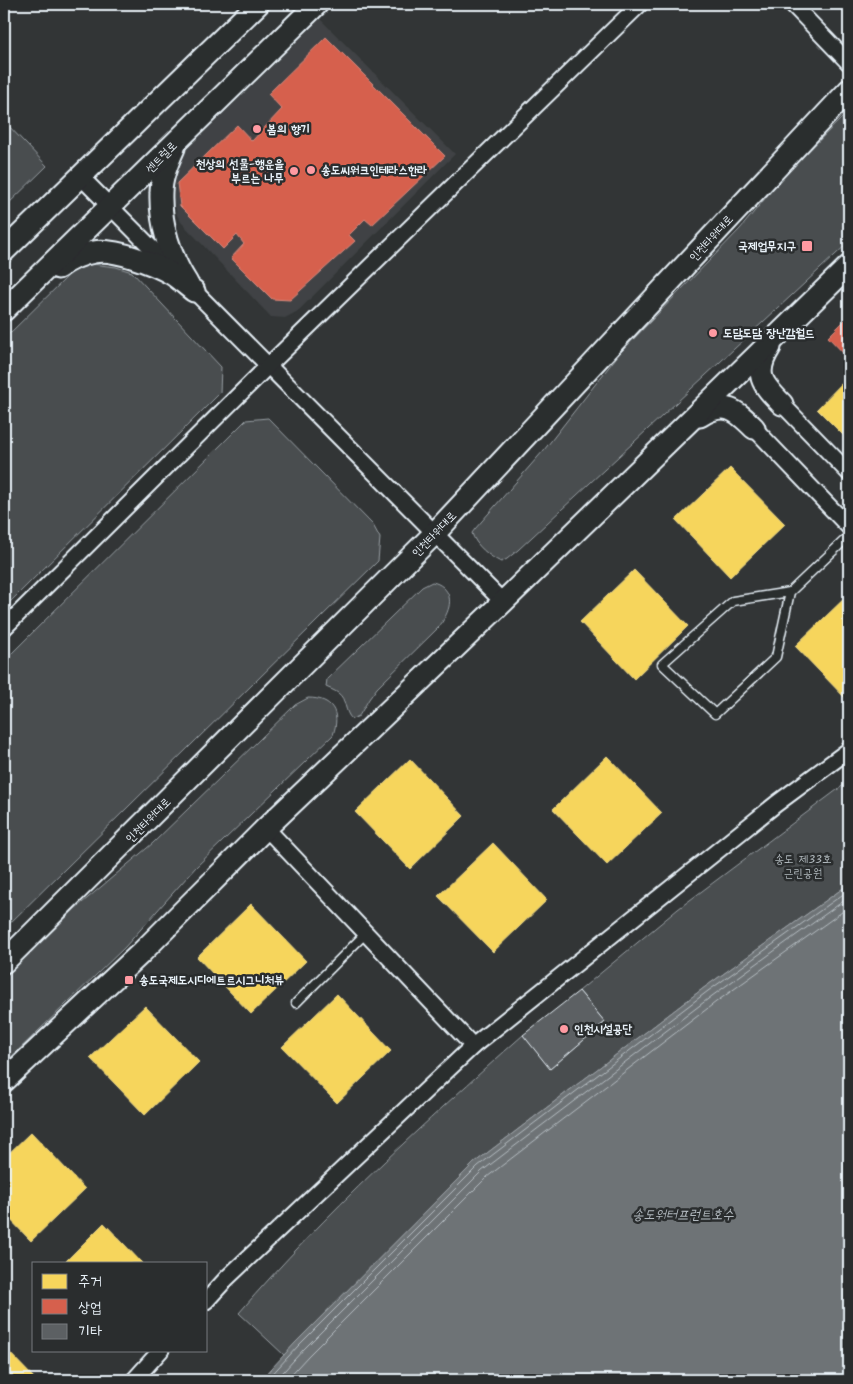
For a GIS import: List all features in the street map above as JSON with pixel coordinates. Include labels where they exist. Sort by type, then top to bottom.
[{"type":"main road","points":[[4,250],[258,4]]},
{"type":"main road","name":"센트럴로","points":[[10,303],[317,4]]},
{"type":"main road","name":"인천타워대로","points":[[4,962],[434,534],[849,90]]},
{"type":"main road","points":[[185,133],[170,157],[161,192],[163,217],[170,250],[173,259],[191,288]]},
{"type":"main road","points":[[10,303],[37,282],[75,257],[96,251],[125,256],[158,268],[172,274],[191,288]]},
{"type":"main road","points":[[4,1081],[140,954],[266,828],[688,425],[849,266]]},
{"type":"main road","points":[[773,340],[762,358],[760,368],[765,387],[782,404]]},
{"type":"main road","points":[[688,425],[716,408],[728,408],[739,413],[754,428]]},
{"type":"street","points":[[4,628],[268,366],[640,4]]},
{"type":"street","points":[[792,4],[849,63]]},
{"type":"street","points":[[80,176],[434,534],[504,602]]},
{"type":"street","points":[[782,404],[849,473]]},
{"type":"street","points":[[754,428],[849,527]]},
{"type":"street","points":[[208,1299],[227,1278],[473,1046],[776,804],[849,750]]},
{"type":"street","points":[[266,828],[473,1046]]},
{"type":"street","points":[[4,950],[11,948],[33,934]]},
{"type":"street","points":[[134,1380],[159,1352]]},
{"type":"lane","points":[[790,592],[733,601],[662,664],[715,714],[776,657],[790,592],[849,536]]},
{"type":"lane","points":[[296,1003],[366,933]]},
{"type":"shaded area","name":"송도씨워크인테라스한라","points":[[320,19],[455,154],[298,311],[285,318],[271,317],[181,222],[177,215],[174,201],[173,178],[181,157],[187,149]]},
{"type":"green space","points":[[849,111],[849,242],[518,550],[501,562],[488,554],[474,537],[472,533],[475,529],[544,450],[619,354],[740,229],[786,173]]},
{"type":"green space","points":[[4,121],[47,166],[4,208]]},
{"type":"green space","points":[[92,264],[116,267],[132,272],[221,367],[220,393],[4,608],[4,339],[72,272]]},
{"type":"green space","points":[[268,418],[373,525],[380,538],[378,561],[4,929],[4,661],[246,420]]},
{"type":"green space","points":[[432,582],[443,587],[449,597],[449,607],[442,622],[377,688],[359,716],[352,719],[341,696],[326,687],[327,679],[422,587]]},
{"type":"green space","points":[[308,698],[323,701],[332,708],[336,720],[333,735],[196,867],[125,947],[4,1064],[4,978],[76,908],[153,843],[295,705]]},
{"type":"green space","name":"송도 제33호 근린공원","points":[[849,781],[849,884],[705,987],[474,1163],[284,1355],[239,1313],[341,1204],[412,1135],[523,1035],[551,1068],[605,1022],[579,991],[678,909]]},
{"type":"water","name":"송도워터프런트호수","points":[[849,884],[849,1380],[261,1380],[295,1343],[474,1163],[705,987]]},
{"type":"building: 주거","points":[[849,376],[849,441],[817,409]]},
{"type":"building: 주거","points":[[730,468],[785,524],[730,577],[676,520]]},
{"type":"building: 주거","points":[[634,570],[688,626],[634,679],[580,622]]},
{"type":"building: 주거","points":[[849,594],[849,702],[795,646]]},
{"type":"building: 주거","points":[[607,756],[662,813],[607,865],[553,809]]},
{"type":"building: 주거","points":[[410,759],[464,816],[410,869],[355,812]]},
{"type":"building: 주거","points":[[493,843],[547,900],[493,952],[438,896]]},
{"type":"building: 주거","points":[[251,904],[306,961],[251,1014],[197,957]]},
{"type":"building: 주거","points":[[337,994],[391,1051],[337,1103],[282,1047]]},
{"type":"building: 주거","points":[[145,1006],[199,1062],[145,1115],[90,1058]]},
{"type":"building: 주거","points":[[31,1132],[85,1189],[31,1241],[4,1213],[4,1158]]},
{"type":"building: 주거","points":[[104,1223],[141,1262],[65,1262]]},
{"type":"building: 주거","points":[[4,1347],[36,1380],[4,1380]]},
{"type":"building: 상업","name":"송도씨워크인테라스한라","points":[[326,37],[445,156],[372,225],[365,219],[349,235],[355,241],[290,300],[272,299],[231,258],[244,244],[237,235],[223,249],[180,206],[177,183],[237,125],[252,141],[282,109],[268,94]]},
{"type":"building: 상업","points":[[849,316],[849,359],[828,337]]},
{"type":"building: 기타","name":"인천시설공단","points":[[579,991],[605,1022],[550,1069],[523,1035]]},
{"type":"place","name":"봄의 향기","points":[[257,129]]},
{"type":"place","name":"송도씨워크인테라스한라","points":[[311,170]]},
{"type":"place","name":"천상의 선물-행운을 부르는 나무","points":[[294,171]]},
{"type":"place","name":"국제업무지구","points":[[807,246]]},
{"type":"place","name":"도담도담 장난감월드","points":[[713,333]]},
{"type":"place","name":"송도국제도시디에트르시그니처뷰","points":[[129,980]]},
{"type":"place","name":"인천시설공단","points":[[564,1029]]}]
